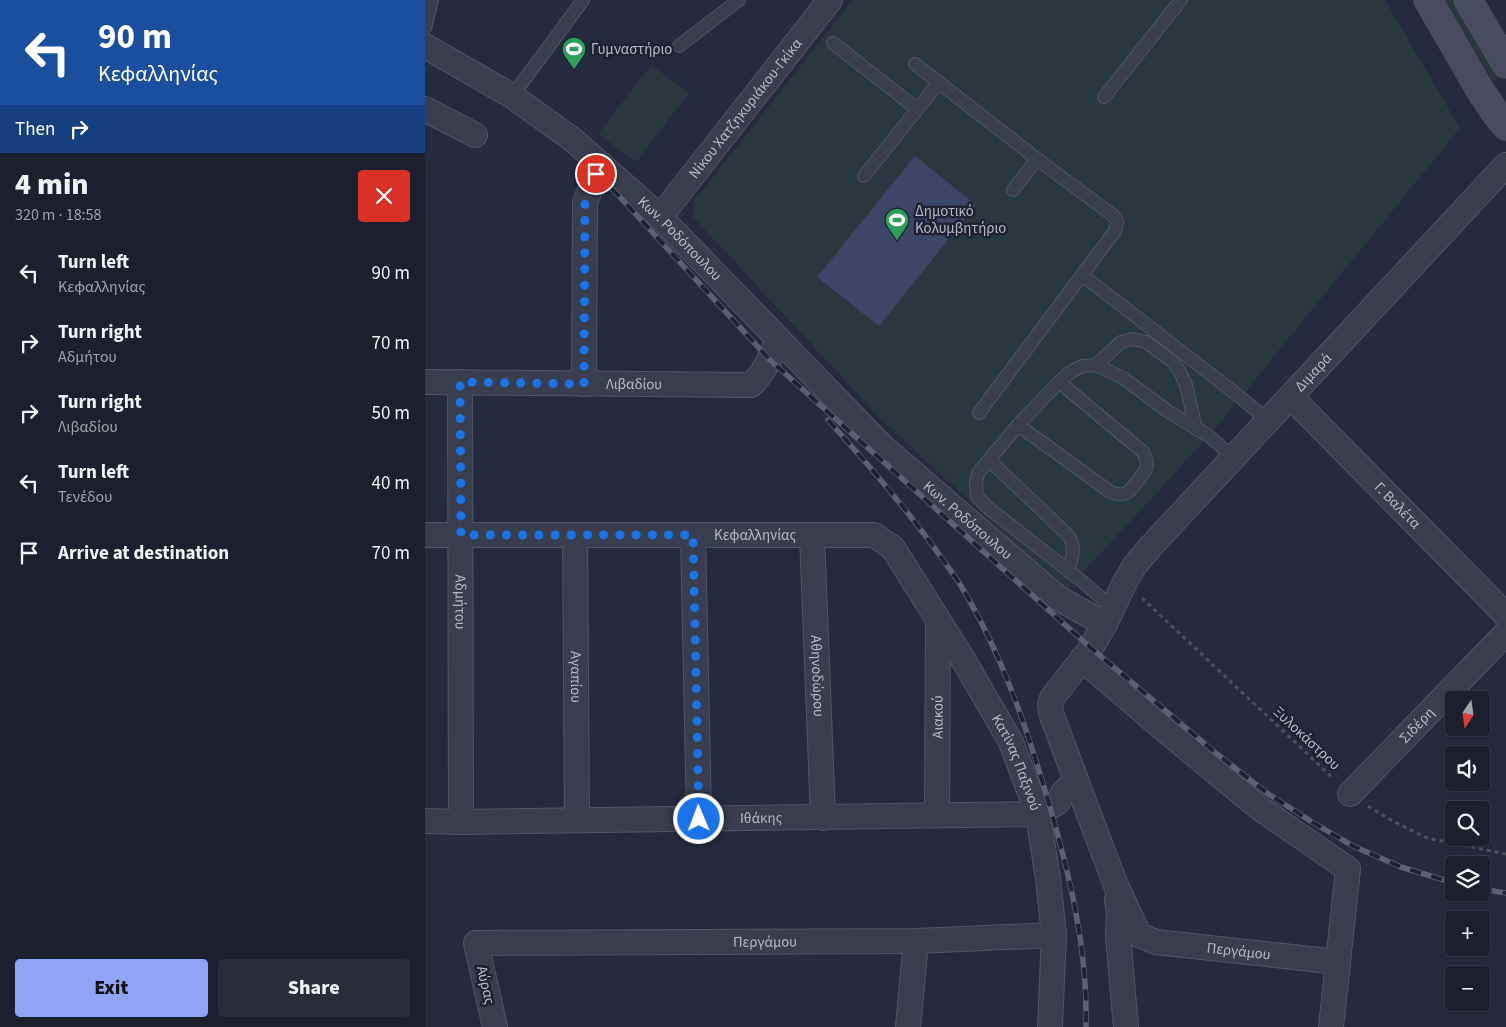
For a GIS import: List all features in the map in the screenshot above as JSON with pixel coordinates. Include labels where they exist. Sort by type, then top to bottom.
[{"type":"street","points":[[1428,0],[1481,90],[1506,126]]},
{"type":"street","points":[[1468,0],[1506,64]]},
{"type":"street","name":"Νίκου Χατζηκυριάκου-Γκίκα","points":[[660,218],[825,2]]},
{"type":"street","name":"Κων. Ροδόπουλου","points":[[425,46],[512,96],[572,139],[660,218],[883,447],[1058,598],[1109,616]]},
{"type":"street","points":[[425,109],[475,135]]},
{"type":"street","points":[[584,384],[585,202],[601,164]]},
{"type":"street","name":"Διμαρά","points":[[1076,780],[1051,713],[1050,704],[1054,694],[1091,648],[1135,565],[1506,165]]},
{"type":"street","name":"Λιβαδίου","points":[[425,382],[751,385],[760,376],[770,360],[778,339]]},
{"type":"street","name":"Αδμήτου","points":[[460,382],[461,822]]},
{"type":"street","name":"Γ. Βαλέτα","points":[[1291,397],[1506,615]]},
{"type":"street","name":"Κεφαλληνίας","points":[[425,535],[875,535]]},
{"type":"street","name":"Αγαπίου","points":[[575,535],[577,820]]},
{"type":"street","points":[[693,535],[699,819]]},
{"type":"street","name":"Αθηνοδώρου","points":[[812,535],[823,818]]},
{"type":"street","name":"Κατίνας Παξινού","points":[[875,535],[893,548],[1011,742],[1038,814],[1054,935],[1050,1027]]},
{"type":"street","name":"Αιακού","points":[[937,815],[938,620]]},
{"type":"street","name":"Σιδέρη","points":[[1349,794],[1506,633]]},
{"type":"street","points":[[1083,659],[1258,807],[1348,868],[1331,1027]]},
{"type":"street","points":[[1038,814],[1058,802],[1063,793],[1076,780],[1115,883],[1119,915],[1118,936],[1126,1027]]},
{"type":"street","name":"Ιθάκης","points":[[425,821],[823,818],[1038,814]]},
{"type":"street","name":"Περγάμου","points":[[1115,883],[1139,935],[1156,942],[1338,962]]},
{"type":"street","name":"Περγάμου","points":[[476,943],[916,941],[1054,935]]},
{"type":"street","points":[[908,1027],[916,941]]},
{"type":"street","name":"Αύρας","points":[[476,943],[495,1027]]},
{"type":"lane","points":[[425,28],[432,0]]},
{"type":"lane","points":[[512,96],[583,0]]},
{"type":"lane","points":[[679,46],[739,0]]},
{"type":"lane","points":[[1104,97],[1181,0]]},
{"type":"lane","points":[[833,43],[917,109]]},
{"type":"lane","points":[[915,64],[1115,217],[1117,223],[1115,231],[979,413]]},
{"type":"lane","points":[[864,176],[939,82]]},
{"type":"lane","points":[[1013,190],[1037,159]]},
{"type":"lane","points":[[1082,275],[1269,421]]},
{"type":"lane","points":[[1096,365],[1121,342],[1133,339],[1146,342],[1172,361],[1180,372],[1186,385],[1196,429]]},
{"type":"lane","points":[[1109,616],[1068,571],[987,507],[977,496],[976,484],[978,473],[1018,425],[1059,382],[1081,366],[1096,365],[1110,370],[1123,378],[1169,412],[1209,436],[1234,458]]},
{"type":"lane","points":[[1018,425],[1109,491],[1122,494],[1128,492],[1145,472],[1147,459],[1143,452],[1059,382]]},
{"type":"lane","points":[[989,460],[1069,536],[1074,550],[1068,571]]},
{"type":"path","name":"Ξυλοκάστρου","points":[[1125,582],[1349,794],[1389,819],[1427,838],[1506,854]]},
{"type":"shaded area","points":[[853,0],[1385,0],[1460,128],[1209,436],[1066,591],[879,417],[693,217],[694,201]]},
{"type":"shaded area","points":[[1444,0],[1454,0],[1500,77],[1493,81]]},
{"type":"shaded area","points":[[651,65],[689,93],[636,162],[598,134]]},
{"type":"water","name":"Δημοτικό Κολυμβητήριο","points":[[915,156],[976,205],[879,326],[817,277]]},
{"type":"railway","points":[[596,173],[770,360],[1091,648],[1217,754],[1267,793],[1353,846],[1401,867],[1445,880]]},
{"type":"railway","points":[[828,420],[902,505],[954,575],[978,615],[1012,691],[1039,770],[1070,882],[1084,968],[1086,1027]]},
{"type":"railway","points":[[1490,890],[1506,893]]},
{"type":"place","name":"Γυμναστήριο","points":[[574,70]]},
{"type":"place","name":"Δημοτικό Κολυμβητήριο","points":[[897,241]]},
{"type":"route","points":[[596,174],[585,202],[584,384],[460,382],[461,535],[693,535],[699,819]]}]
